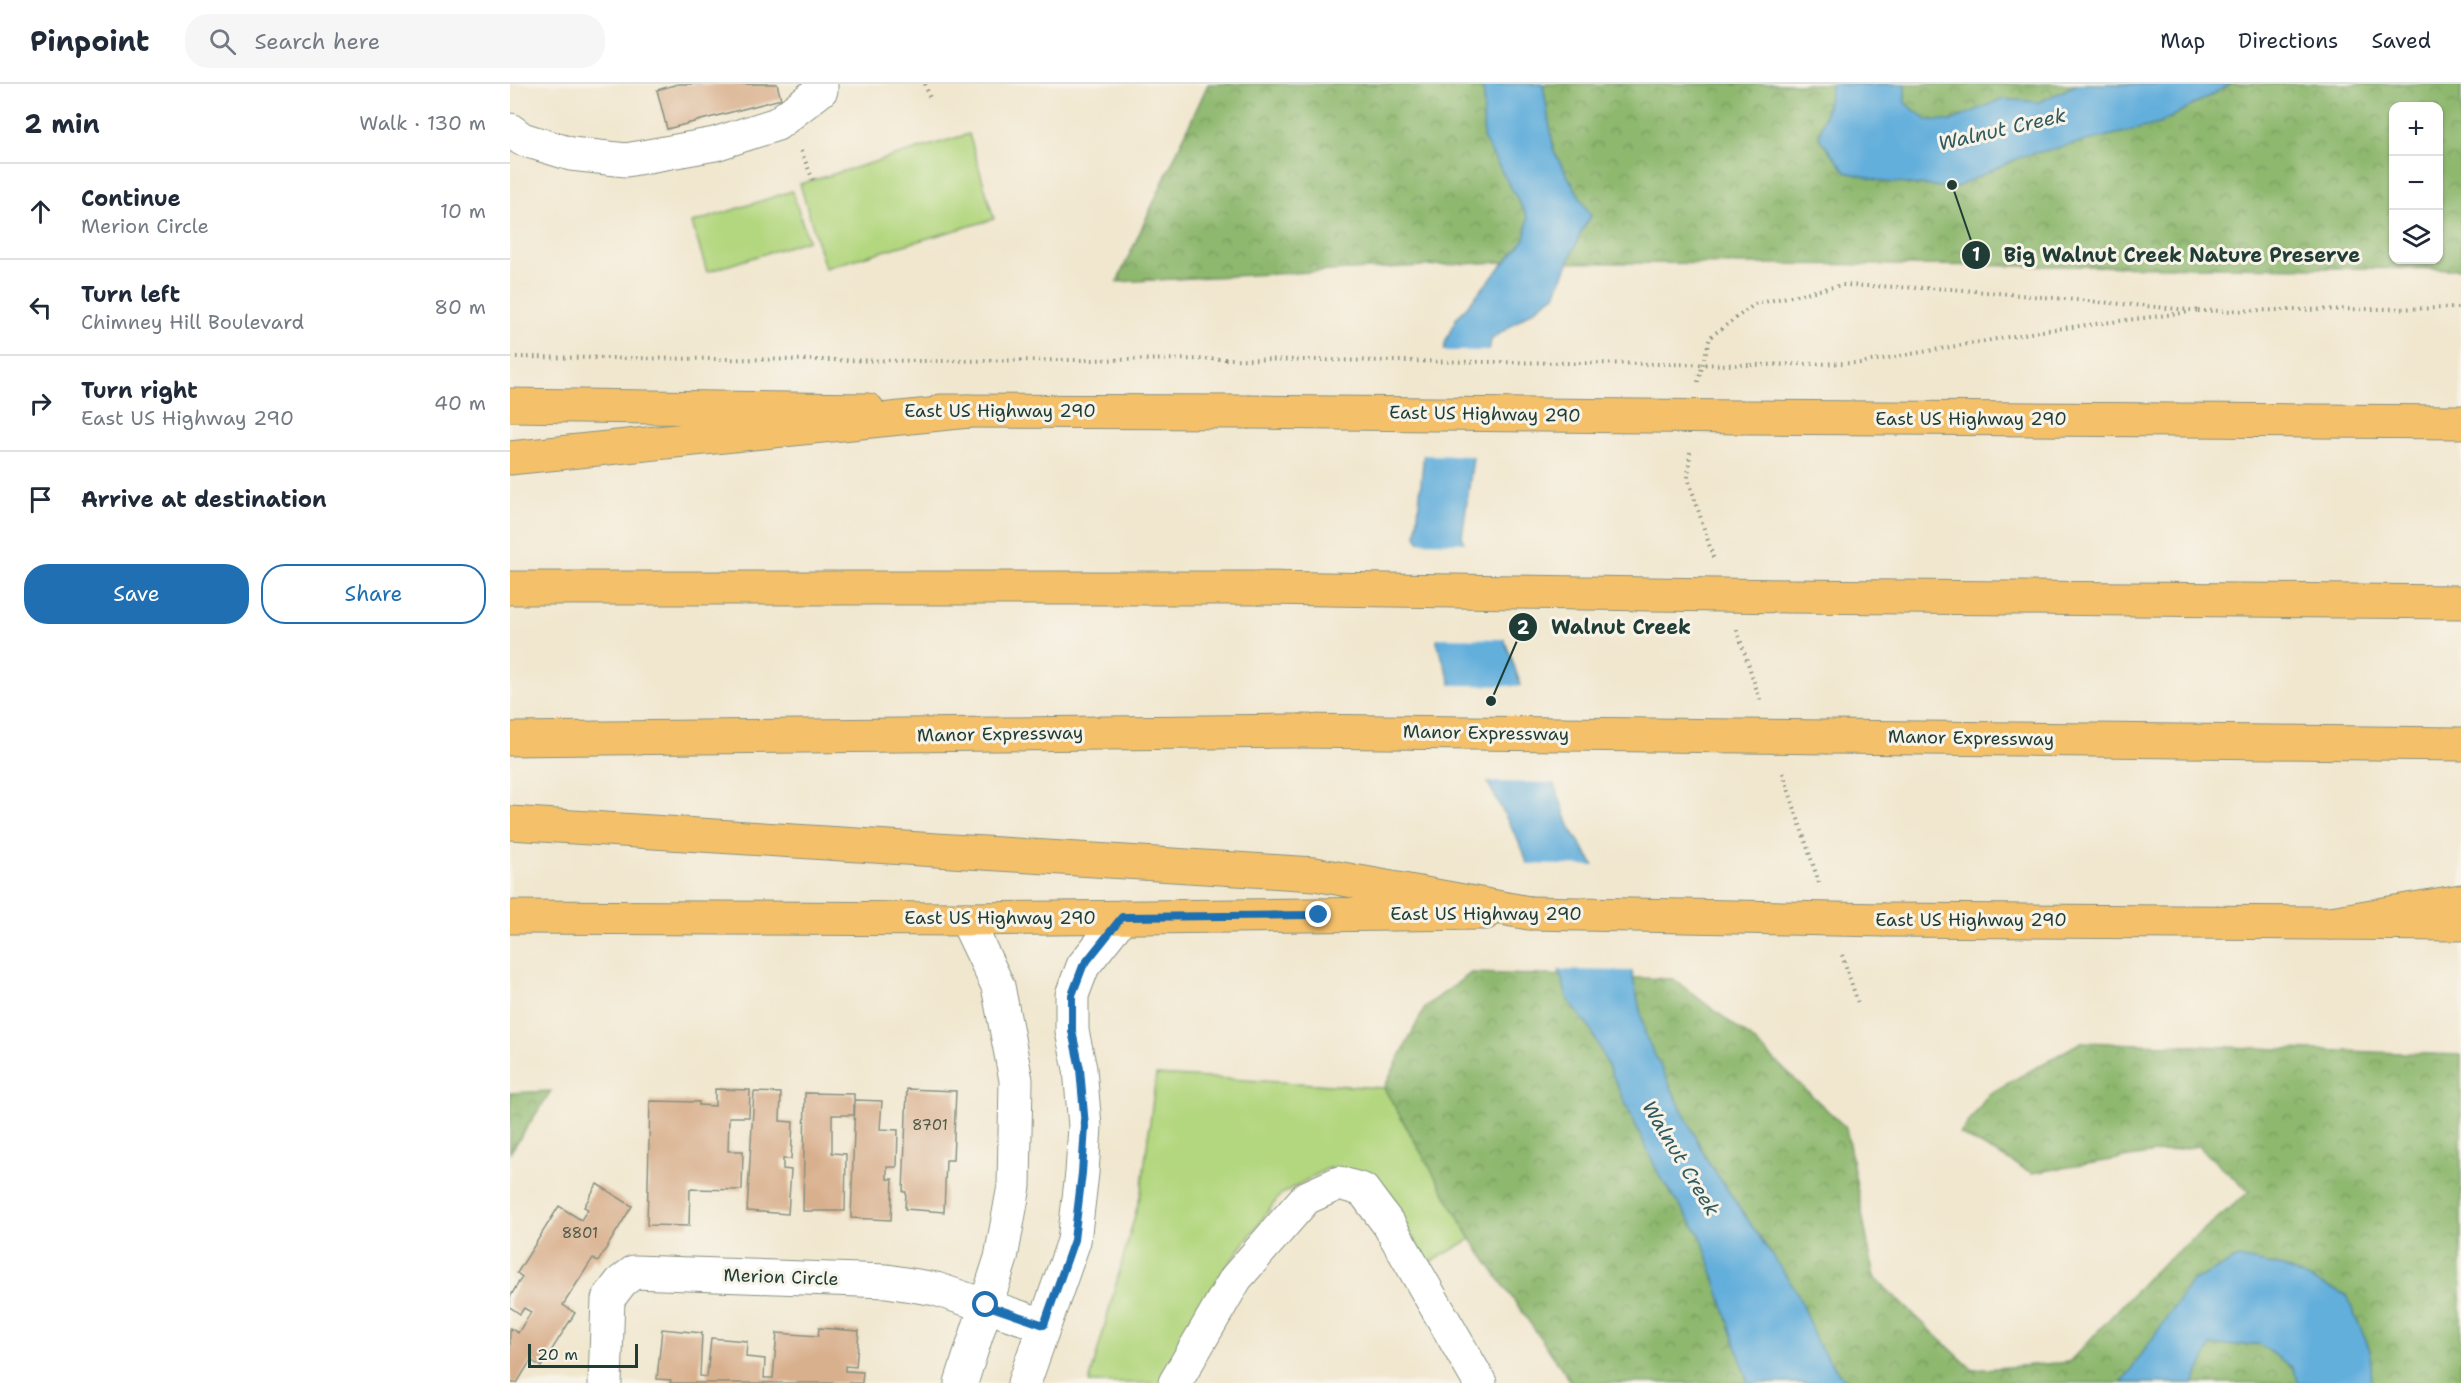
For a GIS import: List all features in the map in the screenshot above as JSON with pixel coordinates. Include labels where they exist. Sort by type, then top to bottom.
[{"type":"main road","name":"East US Highway 290","points":[[510,405],[969,411],[2461,422]]},
{"type":"main road","points":[[510,458],[969,411]]},
{"type":"main road","points":[[510,588],[1257,588],[1789,596],[2461,602]]},
{"type":"main road","name":"Manor Expressway","points":[[510,739],[1298,731],[2461,744]]},
{"type":"main road","points":[[510,823],[1315,874],[1529,913]]},
{"type":"main road","points":[[2331,923],[2461,901]]},
{"type":"main road","name":"East US Highway 290","points":[[510,916],[966,919],[1529,913],[1884,920],[2461,924]]},
{"type":"street","points":[[510,130],[522,139],[572,154],[626,160],[715,144],[777,124],[821,90],[821,84]]},
{"type":"street","points":[[1024,1383],[1074,1240],[1085,1126],[1080,1069],[1072,1031],[1072,995],[1083,966],[1122,917]]},
{"type":"street","points":[[960,1383],[1001,1258],[1014,1186],[1016,1080],[998,986],[966,919]]},
{"type":"street","points":[[1175,1383],[1236,1278],[1306,1198],[1339,1184],[1363,1190],[1389,1225],[1480,1383]]},
{"type":"street","name":"Merion Circle","points":[[605,1383],[609,1299],[621,1282],[634,1272],[887,1281],[936,1289],[1044,1325]]},
{"type":"path","points":[[925,84],[931,101]]},
{"type":"path","points":[[797,142],[813,180]]},
{"type":"path","points":[[1697,384],[1710,337],[1755,303],[1842,285],[1952,289],[2201,311],[2461,308]]},
{"type":"path","points":[[510,357],[926,361],[1225,359],[1751,365],[1860,363],[2048,330],[2201,311]]},
{"type":"path","points":[[1691,443],[1688,478],[1717,570]]},
{"type":"path","points":[[1736,627],[1762,706]]},
{"type":"path","points":[[1780,764],[1821,889]]},
{"type":"path","points":[[1840,946],[1858,1003]]},
{"type":"green space","points":[[1208,84],[2461,84],[2461,269],[1501,262],[1117,282]]},
{"type":"green space","points":[[969,134],[994,219],[825,268],[800,184]]},
{"type":"green space","points":[[792,191],[808,240],[707,272],[692,223]]},
{"type":"green space","points":[[1471,973],[1673,979],[1751,1038],[1846,1128],[1874,1277],[1973,1370],[2069,1362],[2154,1271],[2249,1192],[2198,1146],[2032,1173],[1960,1134],[1989,1094],[2081,1042],[2461,1055],[2461,1383],[1572,1383],[1471,1239],[1384,1088],[1425,1007]]},
{"type":"green space","points":[[1156,1075],[1384,1088],[1471,1239],[1429,1263],[1379,1184],[1328,1168],[1280,1195],[1215,1283],[1167,1383],[1089,1383],[1141,1193]]},
{"type":"green space","points":[[551,1091],[510,1153],[510,1093]]},
{"type":"water","points":[[1481,84],[1543,84],[1554,152],[1591,216],[1581,232],[1555,295],[1491,340],[1462,538],[1510,654],[1569,826],[1596,869],[1631,968],[1646,1037],[1706,1158],[1797,1292],[1817,1343],[1842,1378],[1856,1383],[1748,1383],[1701,1236],[1661,1179],[1591,1030],[1568,1000],[1523,850],[1478,764],[1437,642],[1443,599],[1439,570],[1416,536],[1425,441],[1440,401],[1445,343],[1456,319],[1525,239],[1528,218],[1483,138],[1484,92]]},
{"type":"water","points":[[1832,84],[1905,84],[1905,103],[1927,120],[1951,121],[2002,99],[2039,102],[2078,84],[2231,84],[2159,124],[2023,156],[1955,188],[1884,182],[1846,172],[1819,138]]},
{"type":"water","points":[[2238,1258],[2283,1267],[2346,1295],[2370,1350],[2372,1383],[2299,1383],[2293,1368],[2259,1344],[2211,1346],[2194,1383],[2122,1383],[2191,1282]]},
{"type":"pier","points":[[1442,351],[1492,351],[1475,456],[1420,455],[1422,440],[1437,400]]},
{"type":"pier","points":[[1416,542],[1467,543],[1507,639],[1434,638],[1440,599],[1436,571]]},
{"type":"pier","points":[[1448,685],[1524,686],[1558,783],[1484,782],[1475,765]]},
{"type":"pier","points":[[1525,864],[1598,866],[1635,971],[1557,970]]},
{"type":"building","points":[[678,84],[777,84],[781,99],[667,129],[657,90]]},
{"type":"building","points":[[715,1089],[750,1090],[749,1117],[729,1117],[728,1151],[743,1151],[742,1190],[690,1189],[689,1226],[647,1225],[650,1101],[699,1102],[699,1105],[715,1106]]},
{"type":"building","points":[[907,1089],[956,1091],[953,1160],[946,1160],[944,1212],[905,1209],[906,1192],[903,1192]]},
{"type":"building","points":[[754,1092],[781,1093],[780,1121],[793,1122],[791,1159],[783,1159],[783,1169],[791,1170],[788,1214],[747,1211]]},
{"type":"building","points":[[805,1093],[854,1094],[854,1115],[832,1115],[832,1153],[846,1154],[845,1211],[803,1211]]},
{"type":"building","points":[[855,1100],[882,1101],[880,1129],[898,1130],[897,1167],[887,1167],[887,1179],[893,1179],[891,1220],[851,1218]]},
{"type":"building","points":[[597,1184],[632,1206],[598,1262],[593,1258],[563,1305],[575,1313],[541,1367],[531,1360],[517,1383],[510,1383],[510,1328],[518,1333],[531,1312],[524,1308],[520,1314],[510,1307],[510,1297],[522,1277],[517,1273],[559,1206],[581,1220],[588,1209],[584,1207]]},
{"type":"building","points":[[819,1328],[859,1331],[856,1367],[845,1366],[845,1371],[863,1372],[862,1383],[670,1383],[671,1380],[657,1379],[662,1329],[702,1333],[700,1376],[707,1377],[711,1338],[747,1341],[746,1357],[765,1359],[764,1378],[773,1378],[777,1333],[818,1336]]},
{"type":"place","name":"Big Walnut Creek Nature Preserve","points":[[1952,185]]},
{"type":"place","name":"Walnut Creek","points":[[1491,701]]},
{"type":"route","points":[[986,1305],[1044,1325],[1066,1264],[1074,1240],[1085,1126],[1080,1069],[1072,1031],[1072,995],[1083,966],[1122,917],[1319,915]]}]
